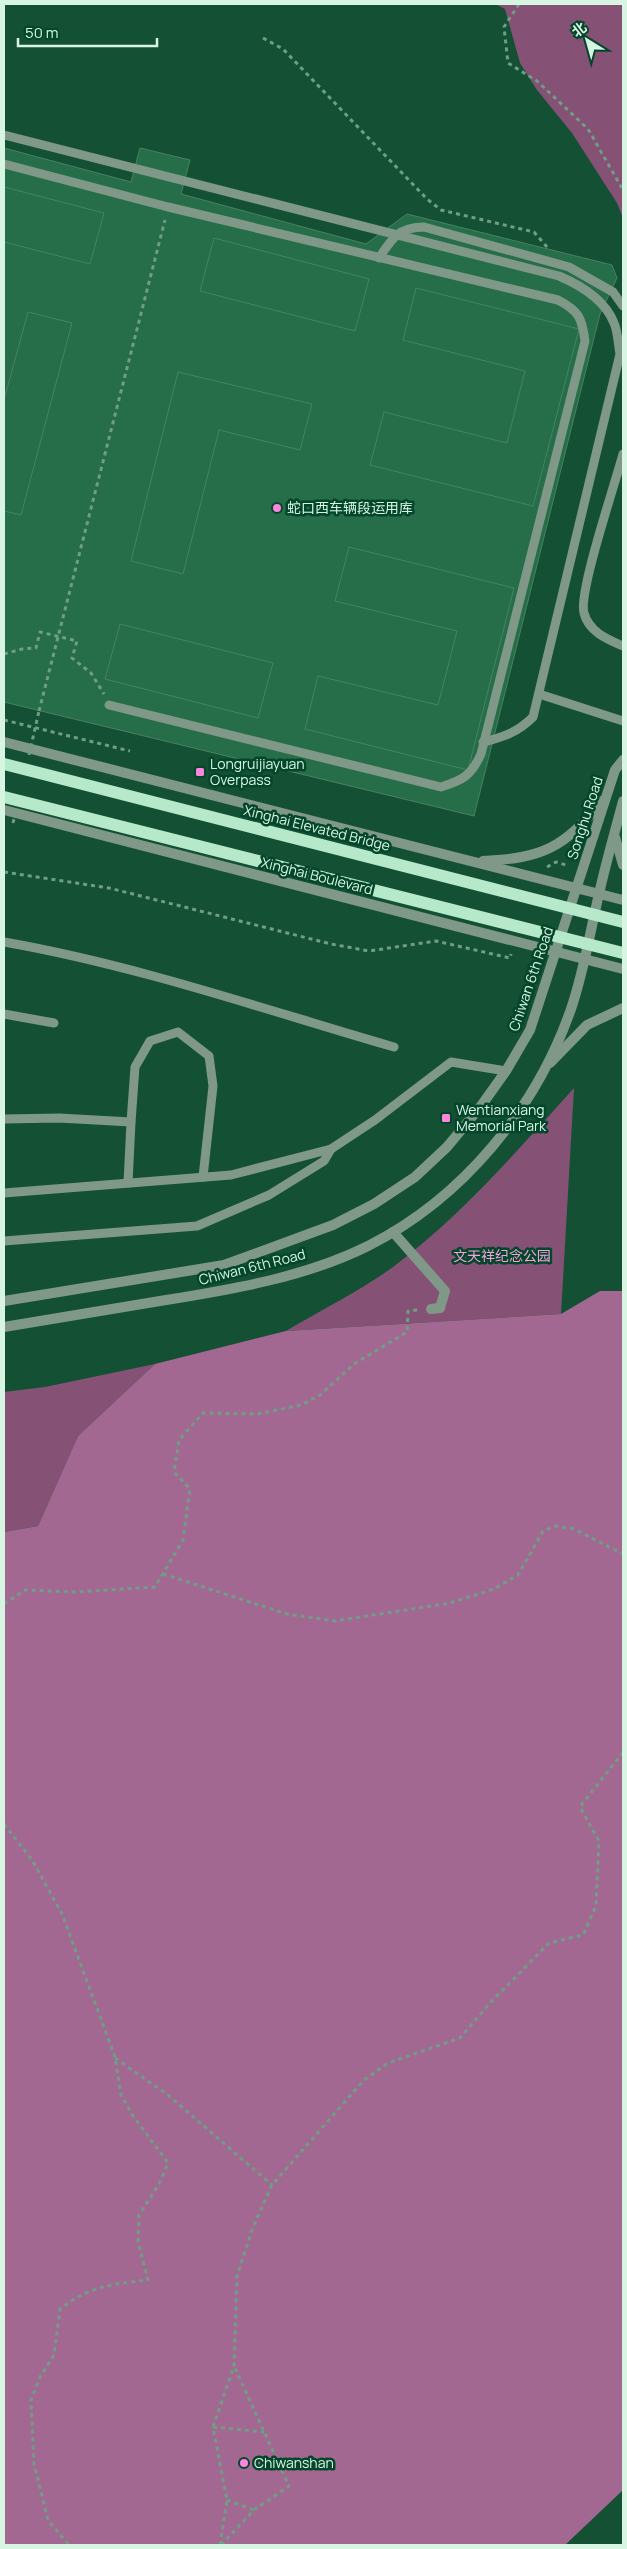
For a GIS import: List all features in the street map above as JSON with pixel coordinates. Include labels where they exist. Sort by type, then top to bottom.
[{"type":"main road","name":"Xinghai Elevated Bridge","points":[[4,764],[623,922]]},
{"type":"main road","points":[[4,797],[623,954]]},
{"type":"street","points":[[4,742],[623,900]]},
{"type":"street","name":"Songhu Road","points":[[575,888],[615,770],[623,760]]},
{"type":"street","points":[[472,862],[529,857],[549,850],[584,824],[608,794]]},
{"type":"street","points":[[599,894],[623,801]]},
{"type":"street","name":"Xinghai Boulevard","points":[[4,810],[623,969]]},
{"type":"street","points":[[615,833],[623,865]]},
{"type":"street","name":"Chiwan 6th Road","points":[[4,1301],[224,1264],[333,1225],[374,1204],[415,1176],[447,1147],[506,1071],[530,1030],[575,888]]},
{"type":"street","name":"Chiwan 6th Road","points":[[4,1327],[218,1291],[276,1279],[334,1260],[367,1246],[393,1232],[443,1196],[484,1157],[519,1112],[543,1071],[570,1010],[585,960],[599,894]]},
{"type":"street","points":[[543,1071],[587,1025],[623,1008]]},
{"type":"street","points":[[393,1232],[445,1291],[440,1308],[431,1309]]},
{"type":"lane","points":[[4,135],[545,272],[580,285],[596,299],[614,323],[620,354],[539,694],[533,717],[521,729],[506,736],[483,742]]},
{"type":"lane","points":[[4,164],[168,207],[558,300],[572,307],[583,322],[585,340],[481,754],[474,770],[460,781],[441,786],[109,705]]},
{"type":"lane","points":[[379,258],[392,238],[409,227],[424,226],[568,267],[613,292],[623,306]]},
{"type":"lane","points":[[623,454],[586,584],[583,612],[590,626],[602,638],[623,646]]},
{"type":"lane","points":[[539,694],[623,721]]},
{"type":"lane","points":[[4,942],[58,951],[394,1048]]},
{"type":"lane","points":[[4,1014],[54,1023]]},
{"type":"lane","points":[[128,1183],[135,1067],[150,1041],[178,1032],[210,1056],[213,1086],[203,1177]]},
{"type":"lane","points":[[4,1193],[231,1175],[331,1149],[375,1120],[451,1062],[506,1071]]},
{"type":"lane","points":[[4,1119],[59,1118],[132,1122]]},
{"type":"lane","points":[[4,1241],[197,1226],[269,1195],[324,1161],[331,1149]]},
{"type":"path","points":[[519,4],[504,28],[508,63],[537,81],[588,129],[623,190]]},
{"type":"path","points":[[263,38],[282,49],[427,199],[441,210],[534,232],[546,244],[549,255],[545,272]]},
{"type":"path","points":[[39,711],[168,207]]},
{"type":"path","points":[[4,654],[22,649],[36,648],[40,632],[77,641],[72,658],[91,673],[109,705]]},
{"type":"path","points":[[4,720],[130,752]]},
{"type":"path","points":[[4,872],[109,888],[332,944],[369,951],[436,941],[510,958]]},
{"type":"path","points":[[4,1604],[25,1590],[74,1592],[155,1587],[183,1540],[190,1489],[174,1472],[178,1440],[203,1413],[258,1414],[302,1405],[320,1395],[354,1364],[408,1332],[408,1311],[431,1309]]},
{"type":"path","points":[[163,1574],[287,1614],[335,1621],[450,1603],[494,1589],[518,1575],[544,1531],[556,1526],[574,1529],[623,1554]]},
{"type":"path","points":[[221,2545],[227,2500],[213,2427],[234,2366],[237,2276],[253,2226],[272,2185],[364,2080],[388,2063],[460,2038],[489,2004],[549,1943],[583,1935],[596,1906],[599,1841],[580,1807],[623,1752]]},
{"type":"path","points":[[4,1824],[32,1860],[62,1914],[114,2057],[121,2095],[133,2116],[168,2163],[160,2184],[139,2215],[138,2242],[148,2280],[108,2284],[79,2295],[60,2309],[54,2355],[30,2400],[34,2464],[48,2520],[69,2545]]},
{"type":"path","points":[[114,2057],[168,2095],[272,2185]]},
{"type":"path","points":[[221,2545],[254,2510],[289,2486],[234,2366]]},
{"type":"path","points":[[213,2427],[264,2432]]},
{"type":"path","points":[[227,2500],[254,2510]]},
{"type":"green space","points":[[495,4],[623,4],[623,218],[617,203],[572,133],[537,90],[520,63],[505,9]]},
{"type":"green space","name":"文天祥纪念公园","points":[[574,1088],[561,1314],[286,1331],[367,1284],[393,1267],[418,1247],[488,1182]]},
{"type":"green space","points":[[155,1364],[78,1436],[38,1526],[4,1532],[4,1392],[45,1387]]},
{"type":"shaded area","points":[[600,1291],[623,1291],[623,2490],[565,2545],[4,2545],[4,1532],[38,1526],[78,1436],[155,1364],[286,1331],[561,1314]]},
{"type":"building","name":"蛇口西车辆段运用库","points":[[4,148],[131,182],[140,148],[190,160],[181,194],[366,244],[407,214],[612,265],[617,278],[600,314],[474,816],[4,702]]},
{"type":"building","points":[[4,187],[104,213],[90,264],[4,242]]},
{"type":"building","points":[[214,238],[369,279],[355,331],[200,291]]},
{"type":"building","points":[[416,288],[579,329],[533,506],[370,465],[384,412],[507,443],[525,371],[403,340]]},
{"type":"building","points":[[28,312],[72,323],[21,515],[4,511],[4,400]]},
{"type":"building","points":[[178,372],[312,404],[300,450],[219,430],[183,574],[131,561]]},
{"type":"building","points":[[349,547],[514,588],[468,770],[305,729],[318,676],[438,705],[457,631],[335,601]]},
{"type":"building","points":[[120,624],[273,663],[258,718],[105,679]]},
{"type":"place","name":"蛇口西车辆段运用库","points":[[277,508]]},
{"type":"place","name":"Longruijiayuan Overpass","points":[[200,772]]},
{"type":"place","name":"Wentianxiang Memorial Park","points":[[446,1118]]},
{"type":"place","name":"Chiwanshan","points":[[244,2463]]}]
